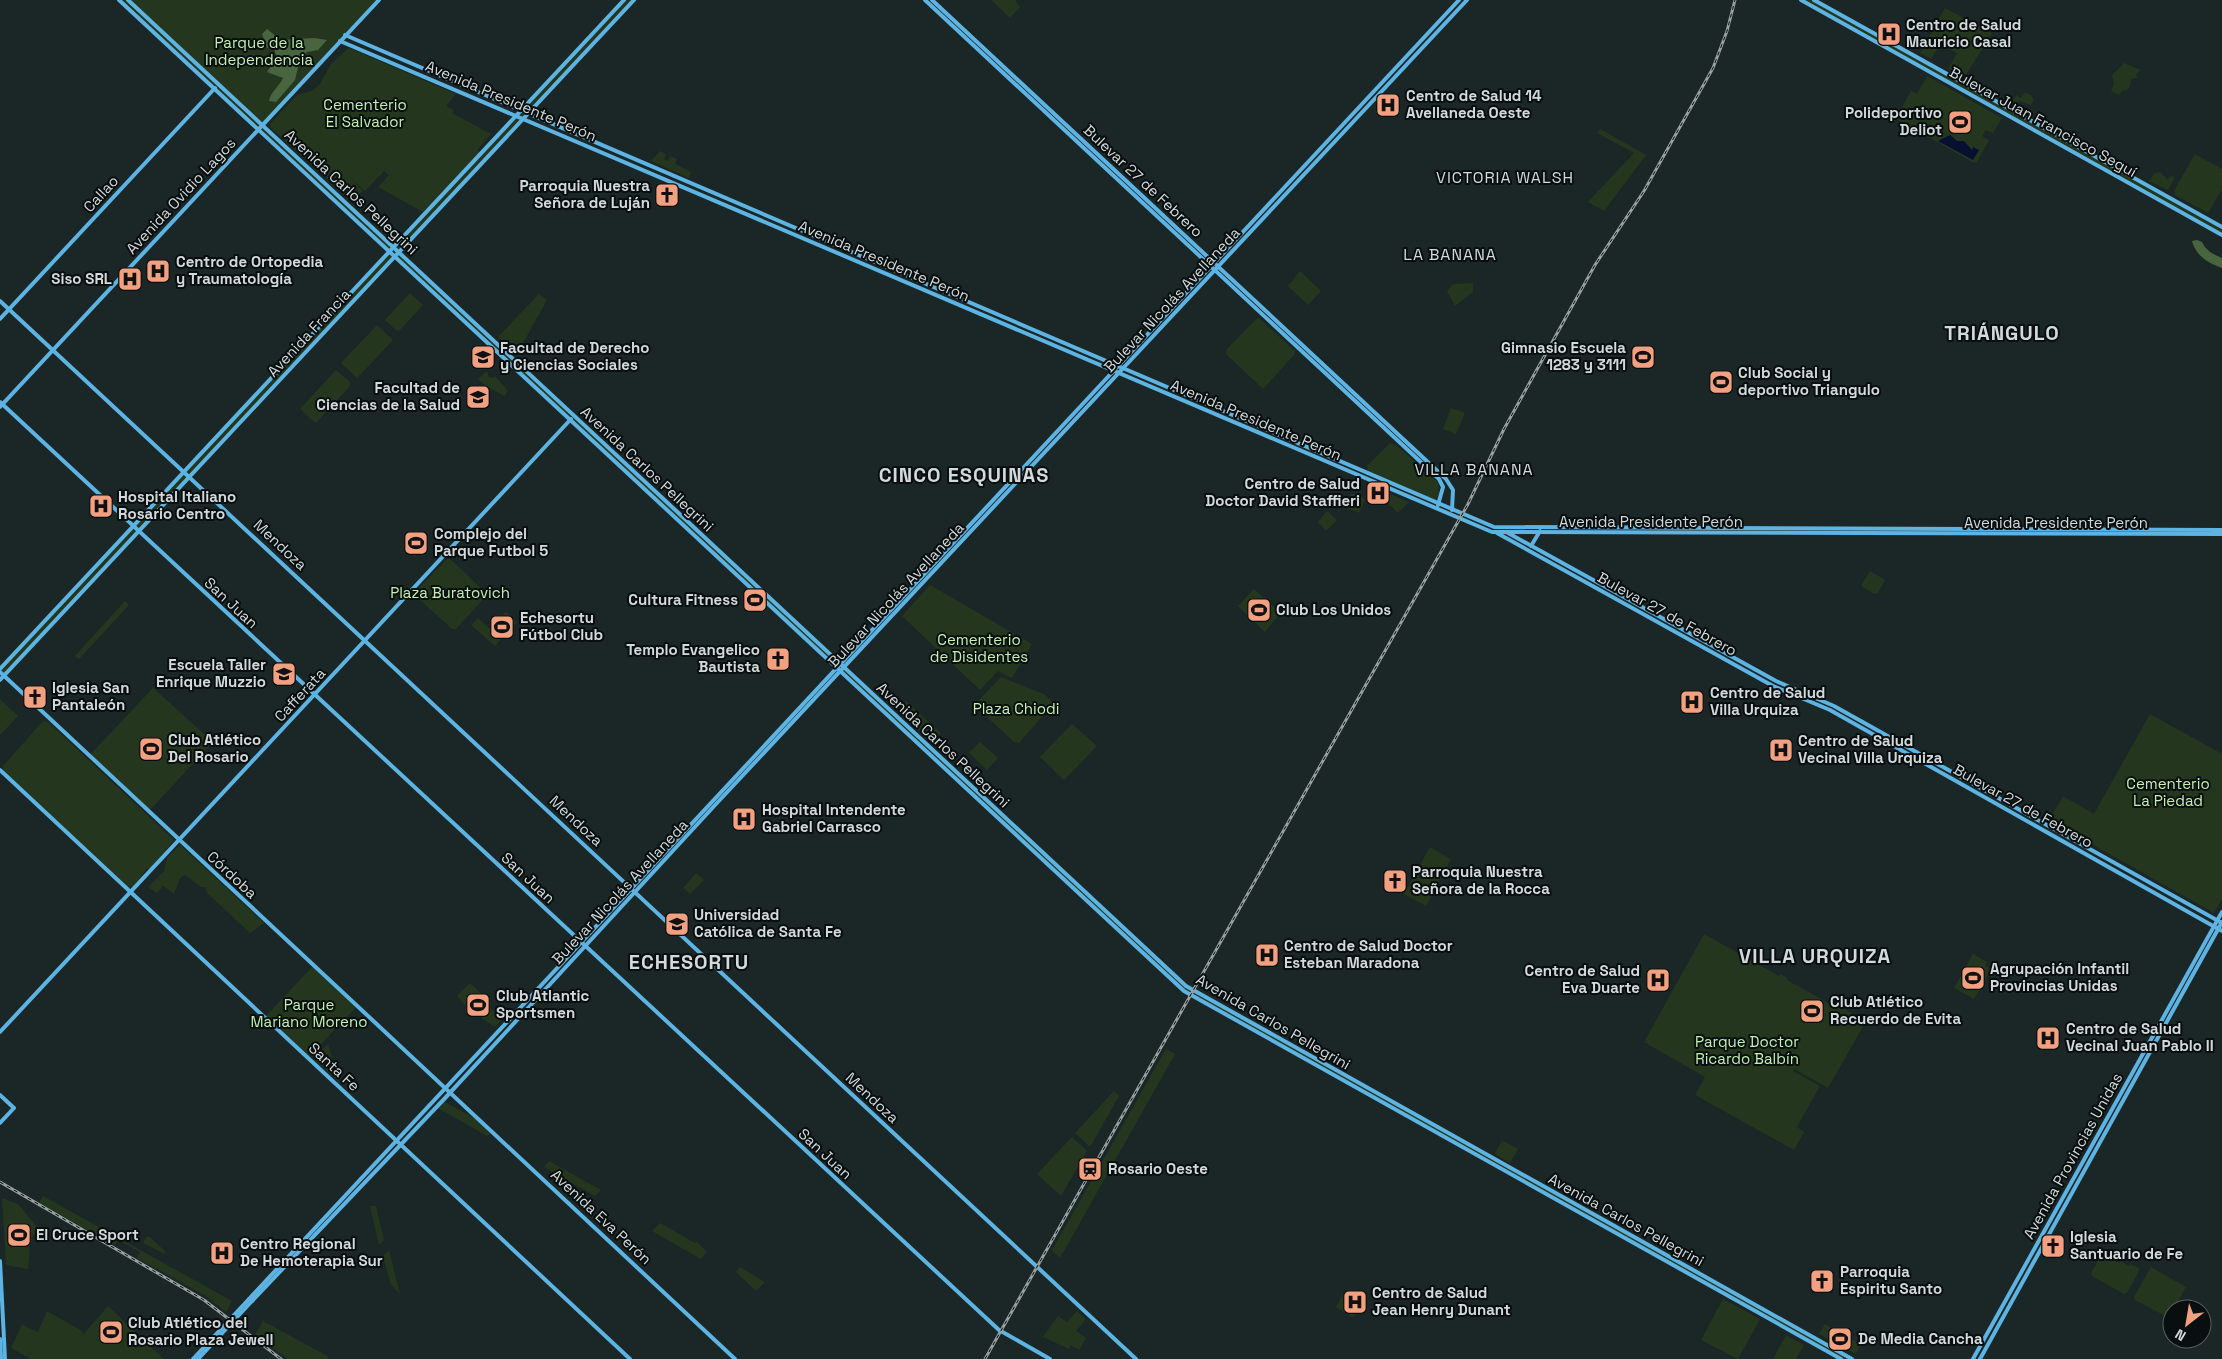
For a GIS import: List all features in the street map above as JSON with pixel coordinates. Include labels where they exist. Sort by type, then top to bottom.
[{"type":"main road","name":"Avenida Carlos Pellegrini","points":[[119,0],[214,88],[261,127],[394,247],[1186,986],[1852,1359]]},
{"type":"main road","name":"Avenida Carlos Pellegrini","points":[[128,0],[218,84],[396,257],[1184,991],[1841,1359]]},
{"type":"main road","name":"Avenida Ovidio Lagos","points":[[1,405],[379,0]]},
{"type":"main road","name":"Avenida Francia","points":[[0,671],[183,472],[624,0]]},
{"type":"main road","name":"Avenida Francia","points":[[0,680],[634,0]]},
{"type":"main road","name":"Bulevar 27 de Febrero","points":[[925,0],[1439,480],[1443,487],[1437,510]]},
{"type":"main road","name":"Bulevar 27 de Febrero","points":[[932,0],[1446,478],[1453,490],[1452,510]]},
{"type":"main road","name":"Bulevar Nicolás Avellaneda","points":[[1217,265],[1459,0]]},
{"type":"main road","name":"Bulevar Nicolás Avellaneda","points":[[330,1215],[341,1207],[450,1093],[1213,269],[1467,0]]},
{"type":"main road","name":"Bulevar Juan Francisco Seguí","points":[[1801,0],[2222,235]]},
{"type":"main road","name":"Bulevar Juan Francisco Seguí","points":[[1814,0],[2222,227]]},
{"type":"main road","name":"Avenida Presidente Perón","points":[[345,35],[1452,510],[1497,527],[2222,530]]},
{"type":"main road","name":"Avenida Presidente Perón","points":[[340,40],[1437,510],[1495,532],[2222,534]]},
{"type":"main road","name":"Callao","points":[[0,319],[218,84]]},
{"type":"main road","points":[[496,138],[501,143]]},
{"type":"main road","points":[[455,182],[459,188]]},
{"type":"main road","name":"Mendoza","points":[[0,301],[1136,1359]]},
{"type":"main road","name":"Bulevar Nicolás Avellaneda","points":[[330,1215],[344,1197],[836,667],[1117,373]]},
{"type":"main road","name":"San Juan","points":[[1,405],[999,1330],[1050,1359]]},
{"type":"main road","name":"Cafferata","points":[[0,1032],[180,841],[574,415]]},
{"type":"main road","name":"Bulevar 27 de Febrero","points":[[1497,527],[1776,681],[1834,706],[2221,922]]},
{"type":"main road","points":[[1529,551],[1542,527]]},
{"type":"main road","name":"Bulevar 27 de Febrero","points":[[1495,532],[1773,686],[1830,710],[2218,929]]},
{"type":"main road","name":"Córdoba","points":[[0,671],[450,1093]]},
{"type":"main road","name":"Santa Fe","points":[[0,770],[630,1359]]},
{"type":"main road","name":"Avenida Provincias Unidas","points":[[1980,1359],[2218,929],[2222,912]]},
{"type":"main road","name":"Avenida Provincias Unidas","points":[[1973,1359],[2218,929]]},
{"type":"main road","name":"Avenida Eva Perón","points":[[450,1093],[735,1359]]},
{"type":"main road","points":[[0,1095],[14,1108],[0,1123]]},
{"type":"main road","points":[[193,1359],[330,1215]]},
{"type":"main road","points":[[198,1359],[330,1215]]},
{"type":"main road","points":[[0,1261],[2,1357]]},
{"type":"main road","points":[[0,1339],[2,1357]]},
{"type":"green space","name":"Parque de la Independencia","points":[[119,0],[379,0],[263,126],[394,247],[624,0],[634,0],[400,252],[1186,986],[1852,1359],[1841,1359],[1184,991],[396,257],[4,676],[0,669],[390,251]]},
{"type":"green space","points":[[991,0],[1015,0],[1020,7],[1010,18]]},
{"type":"green space","points":[[1801,0],[1814,0],[2222,227],[2222,235]]},
{"type":"green space","points":[[1945,8],[1992,33],[1964,78],[1948,69],[1957,53],[1940,44],[1931,59],[1920,53]]},
{"type":"green space","points":[[267,29],[281,40],[314,38],[327,40],[318,50],[307,52],[300,59],[295,80],[276,102],[269,101],[271,94],[283,78],[267,72],[277,58],[274,49],[267,48],[262,34]]},
{"type":"green space","name":"Cementerio El Salvador","points":[[349,48],[456,94],[446,106],[454,110],[452,113],[491,134],[477,150],[480,153],[423,212],[378,187],[389,175],[384,171],[365,191],[348,176],[363,191],[352,201],[270,127],[271,123],[297,95],[312,91],[320,84],[331,64]]},
{"type":"green space","points":[[2124,63],[2141,70],[2136,74],[2137,78],[2131,79],[2130,86],[2126,91],[2123,90],[2119,95],[2111,91],[2114,84],[2112,75]]},
{"type":"green space","name":"Polideportivo Deliot","points":[[1927,76],[2002,118],[1993,133],[1986,130],[1982,136],[1989,140],[1977,162],[1974,163],[1893,117],[1898,108],[1901,109],[1911,91],[1917,94]]},
{"type":"green space","points":[[2024,93],[2030,94],[2034,99],[2031,105],[2019,101],[2016,106],[2010,104],[2016,95],[2021,98]]},
{"type":"green space","points":[[1600,129],[1646,155],[1604,211],[1588,202],[1634,153],[1597,133]]},
{"type":"green space","points":[[660,151],[666,154],[664,159],[668,161],[670,156],[677,159],[675,164],[691,172],[689,178],[651,161]]},
{"type":"green space","points":[[2195,154],[2222,169],[2222,189],[2208,213],[2175,195],[2174,191]]},
{"type":"green space","points":[[2160,172],[2168,180],[2171,176],[2175,177],[2168,190],[2149,181],[2155,173]]},
{"type":"green space","points":[[2192,241],[2202,242],[2210,252],[2222,258],[2222,268],[2207,261],[2196,251]]},
{"type":"green space","points":[[1300,271],[1321,291],[1308,305],[1288,286]]},
{"type":"green space","points":[[1473,283],[1473,292],[1455,306],[1447,291],[1453,284]]},
{"type":"green space","points":[[410,293],[423,305],[397,331],[385,320]]},
{"type":"green space","points":[[539,294],[547,300],[517,354],[498,337]]},
{"type":"green space","points":[[1259,318],[1295,351],[1295,354],[1263,389],[1226,354],[1227,349]]},
{"type":"green space","points":[[377,325],[393,340],[357,378],[341,363]]},
{"type":"green space","points":[[336,370],[350,382],[350,386],[316,423],[300,409]]},
{"type":"green space","points":[[487,371],[488,376],[492,378],[495,376],[508,391],[504,396],[478,379]]},
{"type":"green space","points":[[1451,408],[1465,413],[1456,434],[1443,429]]},
{"type":"green space","points":[[1390,443],[1396,445],[1438,482],[1439,493],[1436,500],[1368,471],[1367,466]]},
{"type":"green space","points":[[1384,491],[1409,502],[1398,513],[1381,497]]},
{"type":"green space","points":[[1351,493],[1365,499],[1359,513],[1345,507]]},
{"type":"green space","points":[[1327,511],[1337,520],[1326,531],[1318,522]]},
{"type":"green space","name":"Complejo del Parque Futbol 5","points":[[417,530],[429,541],[415,557],[403,546]]},
{"type":"green space","name":"Plaza Buratovich","points":[[447,559],[450,559],[485,592],[486,596],[456,629],[452,629],[416,596],[416,591]]},
{"type":"green space","points":[[1870,571],[1885,580],[1878,593],[1874,594],[1861,586]]},
{"type":"green space","name":"Cementerio de Disidentes","points":[[930,585],[1032,644],[1012,678],[998,671],[980,690],[902,616]]},
{"type":"green space","name":"Club Los Unidos","points":[[1254,589],[1280,613],[1265,632],[1238,606]]},
{"type":"green space","points":[[125,601],[129,605],[79,659],[75,656]]},
{"type":"green space","name":"Echesortu Fútbol Club","points":[[506,612],[517,622],[495,646],[471,625],[478,618],[490,629]]},
{"type":"green space","name":"Plaza Chiodi","points":[[1001,677],[1044,694],[1054,703],[1019,743],[1014,742],[974,705]]},
{"type":"green space","name":"Club Atlético Del Rosario","points":[[153,688],[213,742],[149,811],[89,756]]},
{"type":"green space","points":[[0,699],[18,716],[1,734],[0,734]]},
{"type":"green space","points":[[906,701],[941,733],[932,742],[900,713]]},
{"type":"green space","name":"Cementerio La Piedad","points":[[2150,714],[2222,754],[2222,899],[2214,913],[2049,820],[2063,796],[2094,814]]},
{"type":"green space","points":[[43,721],[48,722],[174,840],[133,887],[126,886],[3,770],[3,766]]},
{"type":"green space","points":[[1072,724],[1097,746],[1064,780],[1040,757]]},
{"type":"green space","points":[[980,742],[998,758],[987,770],[969,753]]},
{"type":"green space","points":[[180,845],[264,923],[250,933],[207,893],[205,887],[201,887],[185,875],[180,878],[174,894],[163,886],[157,893],[148,887],[164,871],[167,858]]},
{"type":"green space","points":[[1430,847],[1451,859],[1426,906],[1404,894]]},
{"type":"green space","points":[[696,873],[704,880],[690,894],[683,888]]},
{"type":"green space","name":"Parque Doctor Ricardo Balbín","points":[[1704,934],[1779,976],[1780,974],[1787,978],[1787,980],[1837,1008],[1839,1006],[1866,1021],[1828,1088],[1794,1069],[1793,1071],[1820,1086],[1797,1127],[1804,1132],[1794,1150],[1695,1095],[1705,1077],[1644,1042]]},
{"type":"green space","name":"Agrupación Infantil Provincias Unidas","points":[[1973,954],[1987,962],[1985,966],[1991,969],[1974,999],[1954,988]]},
{"type":"green space","name":"Parque Mariano Moreno","points":[[313,966],[357,1006],[308,1058],[264,1018]]},
{"type":"green space","name":"Club Atlantic Sportsmen","points":[[470,983],[491,1003],[489,1007],[502,1019],[495,1027],[470,1010],[457,996]]},
{"type":"green space","points":[[328,1044],[340,1083],[316,1061],[317,1055]]},
{"type":"green space","points":[[1166,1049],[1175,1054],[1060,1258],[1052,1250]]},
{"type":"green space","points":[[1114,1091],[1119,1096],[1090,1147],[1075,1133]]},
{"type":"green space","points":[[443,1101],[476,1119],[490,1134],[487,1136],[438,1108]]},
{"type":"green space","points":[[1072,1137],[1087,1151],[1061,1196],[1037,1174]]},
{"type":"green space","points":[[1502,1140],[1518,1149],[1510,1163],[1495,1154]]},
{"type":"green space","points":[[549,1161],[601,1190],[595,1196],[544,1167]]},
{"type":"green space","points":[[43,1196],[232,1301],[226,1312],[206,1296],[137,1258],[140,1252],[118,1240],[115,1245],[39,1203]]},
{"type":"green space","name":"El Cruce Sport","points":[[2,1198],[18,1204],[37,1227],[30,1243],[28,1269],[6,1265]]},
{"type":"green space","points":[[370,1206],[376,1206],[384,1240],[379,1245]]},
{"type":"green space","points":[[660,1223],[695,1243],[697,1242],[707,1252],[701,1259],[652,1231]]},
{"type":"green space","points":[[146,1237],[150,1237],[165,1251],[165,1254],[143,1243]]},
{"type":"green space","points":[[389,1250],[400,1294],[391,1285],[383,1256]]},
{"type":"green space","points":[[2102,1254],[2119,1263],[2121,1261],[2129,1266],[2130,1264],[2140,1269],[2127,1293],[2124,1294],[2092,1276],[2091,1273]]},
{"type":"green space","points":[[740,1267],[765,1282],[756,1291],[736,1272]]},
{"type":"green space","points":[[2151,1267],[2186,1287],[2179,1299],[2162,1299],[2162,1314],[2135,1300],[2134,1297]]},
{"type":"green space","points":[[1347,1291],[1351,1294],[1346,1305],[1358,1312],[1352,1317],[1336,1307],[1344,1292]]},
{"type":"green space","points":[[1723,1299],[1760,1319],[1738,1359],[1701,1340]]},
{"type":"green space","points":[[108,1306],[164,1359],[31,1359],[11,1348],[22,1325],[38,1332],[47,1311],[82,1331],[83,1335]]},
{"type":"green space","points":[[1077,1311],[1086,1319],[1076,1331],[1086,1338],[1079,1350],[1071,1345],[1069,1349],[1043,1337],[1058,1316],[1067,1322]]},
{"type":"green space","points":[[263,1321],[329,1357],[327,1359],[288,1359],[255,1335]]},
{"type":"green space","name":"De Media Cancha","points":[[1825,1324],[1861,1344],[1856,1354],[1819,1334]]},
{"type":"green space","points":[[1786,1335],[1804,1345],[1796,1359],[1773,1359]]},
{"type":"water","points":[[1950,135],[1957,141],[1964,141],[1972,150],[1973,147],[1979,150],[1973,160],[1938,141]]},
{"type":"railway","points":[[985,1359],[1468,504],[1504,429],[1595,265],[1644,191],[1713,68],[1727,31],[1735,0]]},
{"type":"railway","points":[[0,1182],[204,1300],[281,1359]]},
{"type":"place","name":"Centro de Salud Mauricio Casal","points":[[1889,34]]},
{"type":"place","name":"Centro de Salud 14 Avellaneda Oeste","points":[[1388,105]]},
{"type":"place","name":"Polideportivo Deliot","points":[[1960,122]]},
{"type":"place","name":"Parroquia Nuestra Señora de Luján","points":[[667,195]]},
{"type":"place","name":"Centro de Ortopedia y Traumatología","points":[[158,271]]},
{"type":"place","name":"Siso SRL","points":[[130,279]]},
{"type":"place","name":"Facultad de Derecho y Ciencias Sociales","points":[[483,357]]},
{"type":"place","name":"Gimnasio Escuela 1283 y 3111","points":[[1643,357]]},
{"type":"place","name":"Club Social y deportivo Triangulo","points":[[1721,382]]},
{"type":"place","name":"Facultad de Ciencias de la Salud","points":[[478,397]]},
{"type":"place","name":"Centro de Salud Doctor David Staffieri","points":[[1378,493]]},
{"type":"place","name":"Hospital Italiano Rosario Centro","points":[[101,506]]},
{"type":"place","name":"Complejo del Parque Futbol 5","points":[[416,543]]},
{"type":"place","name":"Cultura Fitness","points":[[755,600]]},
{"type":"place","name":"Club Los Unidos","points":[[1259,610]]},
{"type":"place","name":"Echesortu Fútbol Club","points":[[502,627]]},
{"type":"place","name":"Templo Evangelico Bautista","points":[[778,659]]},
{"type":"place","name":"Escuela Taller Enrique Muzzio","points":[[284,674]]},
{"type":"place","name":"Iglesia San Pantaleón","points":[[35,697]]},
{"type":"place","name":"Centro de Salud Villa Urquiza","points":[[1692,702]]},
{"type":"place","name":"Club Atlético Del Rosario","points":[[151,749]]},
{"type":"place","name":"Centro de Salud Vecinal Villa Urquiza","points":[[1781,750]]},
{"type":"place","name":"Hospital Intendente Gabriel Carrasco","points":[[744,819]]},
{"type":"place","name":"Parroquia Nuestra Señora de la Rocca","points":[[1395,881]]},
{"type":"place","name":"Universidad Católica de Santa Fe","points":[[677,924]]},
{"type":"place","name":"Centro de Salud Doctor Esteban Maradona","points":[[1267,955]]},
{"type":"place","name":"Agrupación Infantil Provincias Unidas","points":[[1973,978]]},
{"type":"place","name":"Centro de Salud Eva Duarte","points":[[1658,980]]},
{"type":"place","name":"Club Atlantic Sportsmen","points":[[478,1005]]},
{"type":"place","name":"Club Atlético Recuerdo de Evita","points":[[1812,1011]]},
{"type":"place","name":"Centro de Salud Vecinal Juan Pablo II","points":[[2048,1038]]},
{"type":"place","name":"Rosario Oeste","points":[[1090,1169]]},
{"type":"place","name":"El Cruce Sport","points":[[19,1235]]},
{"type":"place","name":"Iglesia Santuario de Fe","points":[[2053,1246]]},
{"type":"place","name":"Centro Regional De Hemoterapia Sur","points":[[222,1253]]},
{"type":"place","name":"Parroquia Espiritu Santo","points":[[1822,1281]]},
{"type":"place","name":"Centro de Salud Jean Henry Dunant","points":[[1355,1302]]},
{"type":"place","name":"Club Atlético del Rosario Plaza Jewell","points":[[111,1332]]},
{"type":"place","name":"De Media Cancha","points":[[1840,1339]]},
{"type":"district","name":"VICTORIA WALSH","points":[[1505,177]]},
{"type":"district","name":"LA BANANA","points":[[1450,254]]},
{"type":"district","name":"TRIÁNGULO","points":[[2002,333]]},
{"type":"district","name":"VILLA BANANA","points":[[1474,469]]},
{"type":"district","name":"CINCO ESQUINAS","points":[[964,475]]},
{"type":"district","name":"VILLA URQUIZA","points":[[1815,956]]},
{"type":"district","name":"ECHESORTU","points":[[689,962]]}]
